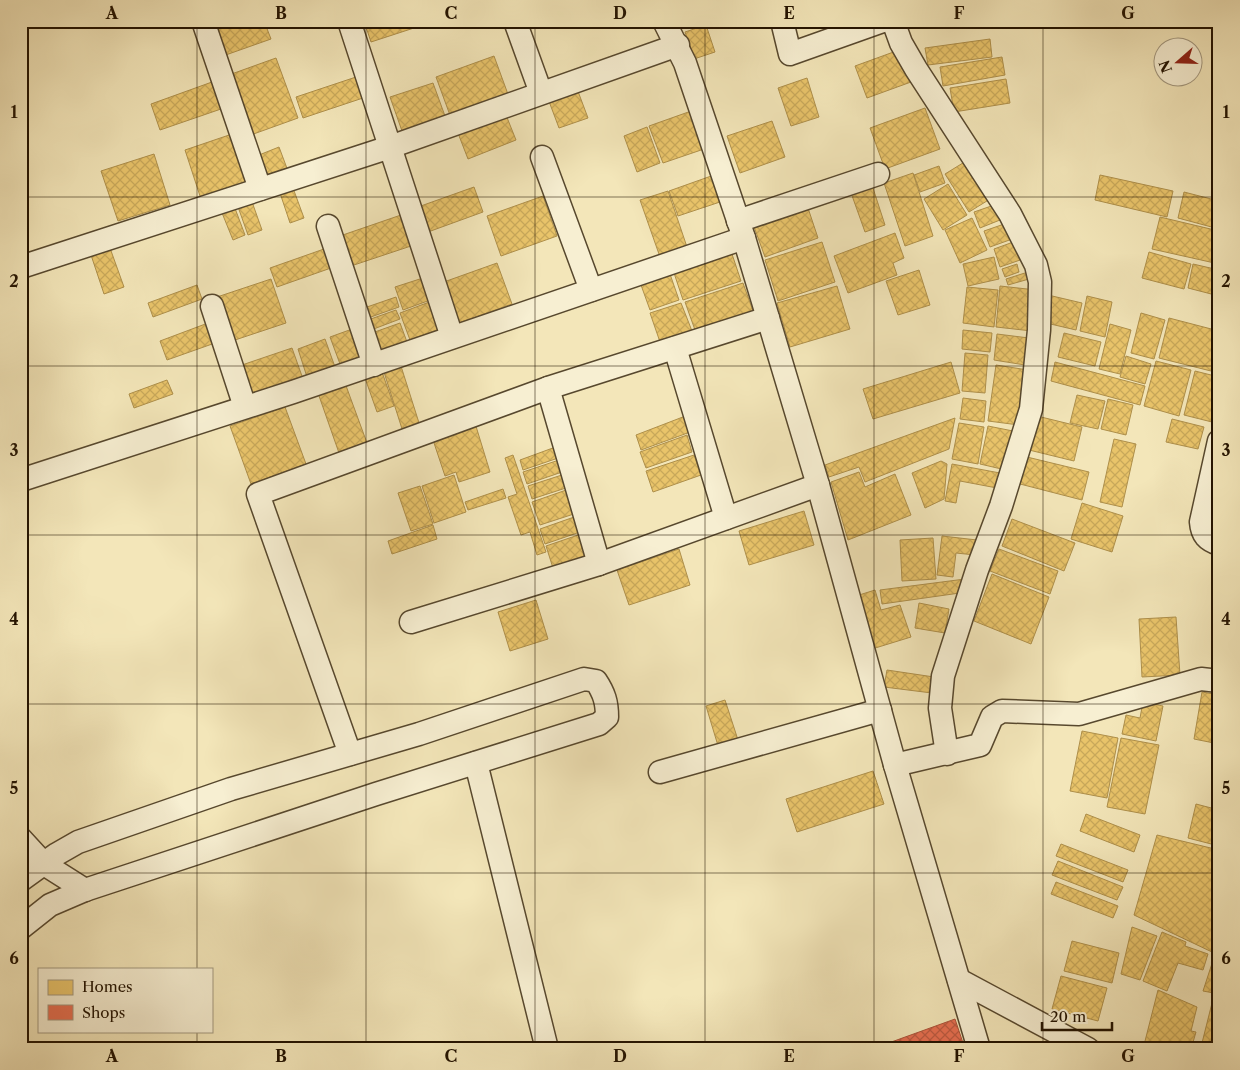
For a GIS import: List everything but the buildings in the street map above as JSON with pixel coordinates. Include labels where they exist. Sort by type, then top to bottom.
[{"type":"street","points":[[202,21],[260,189]]},
{"type":"street","points":[[349,21],[452,338]]},
{"type":"street","points":[[515,21],[541,93]]},
{"type":"street","points":[[664,21],[678,45],[711,135],[741,229],[818,485],[895,765],[979,1049]]},
{"type":"street","points":[[782,21],[790,54],[883,21]]},
{"type":"street","points":[[893,21],[901,43],[916,69],[1010,214],[1036,265],[1040,282],[1039,330],[1031,409],[1001,506],[977,570],[943,676],[940,708],[947,754]]},
{"type":"street","points":[[21,267],[390,147],[678,45]]},
{"type":"street","points":[[542,157],[590,290]]},
{"type":"street","points":[[21,480],[452,338],[590,290],[878,174]]},
{"type":"street","points":[[328,226],[374,364]]},
{"type":"street","points":[[212,306],[244,407]]},
{"type":"street","points":[[350,754],[258,494],[548,388],[768,318]]},
{"type":"street","points":[[675,348],[726,518]]},
{"type":"street","points":[[548,388],[599,564]]},
{"type":"street","points":[[1219,442],[1201,522],[1205,537],[1219,544]]},
{"type":"street","points":[[410,622],[599,564],[818,485]]},
{"type":"street","points":[[21,880],[78,842],[231,790],[419,734],[584,679],[596,681],[603,691],[607,703],[607,717],[599,724],[85,890],[50,905],[21,928]]},
{"type":"street","points":[[895,765],[980,746],[992,717],[1002,711],[1080,714],[1201,679],[1219,681]]},
{"type":"street","points":[[660,772],[880,710]]},
{"type":"street","points":[[476,763],[547,1049]]},
{"type":"street","points":[[21,839],[44,864],[85,890]]},
{"type":"street","points":[[959,980],[1088,1049]]}]
